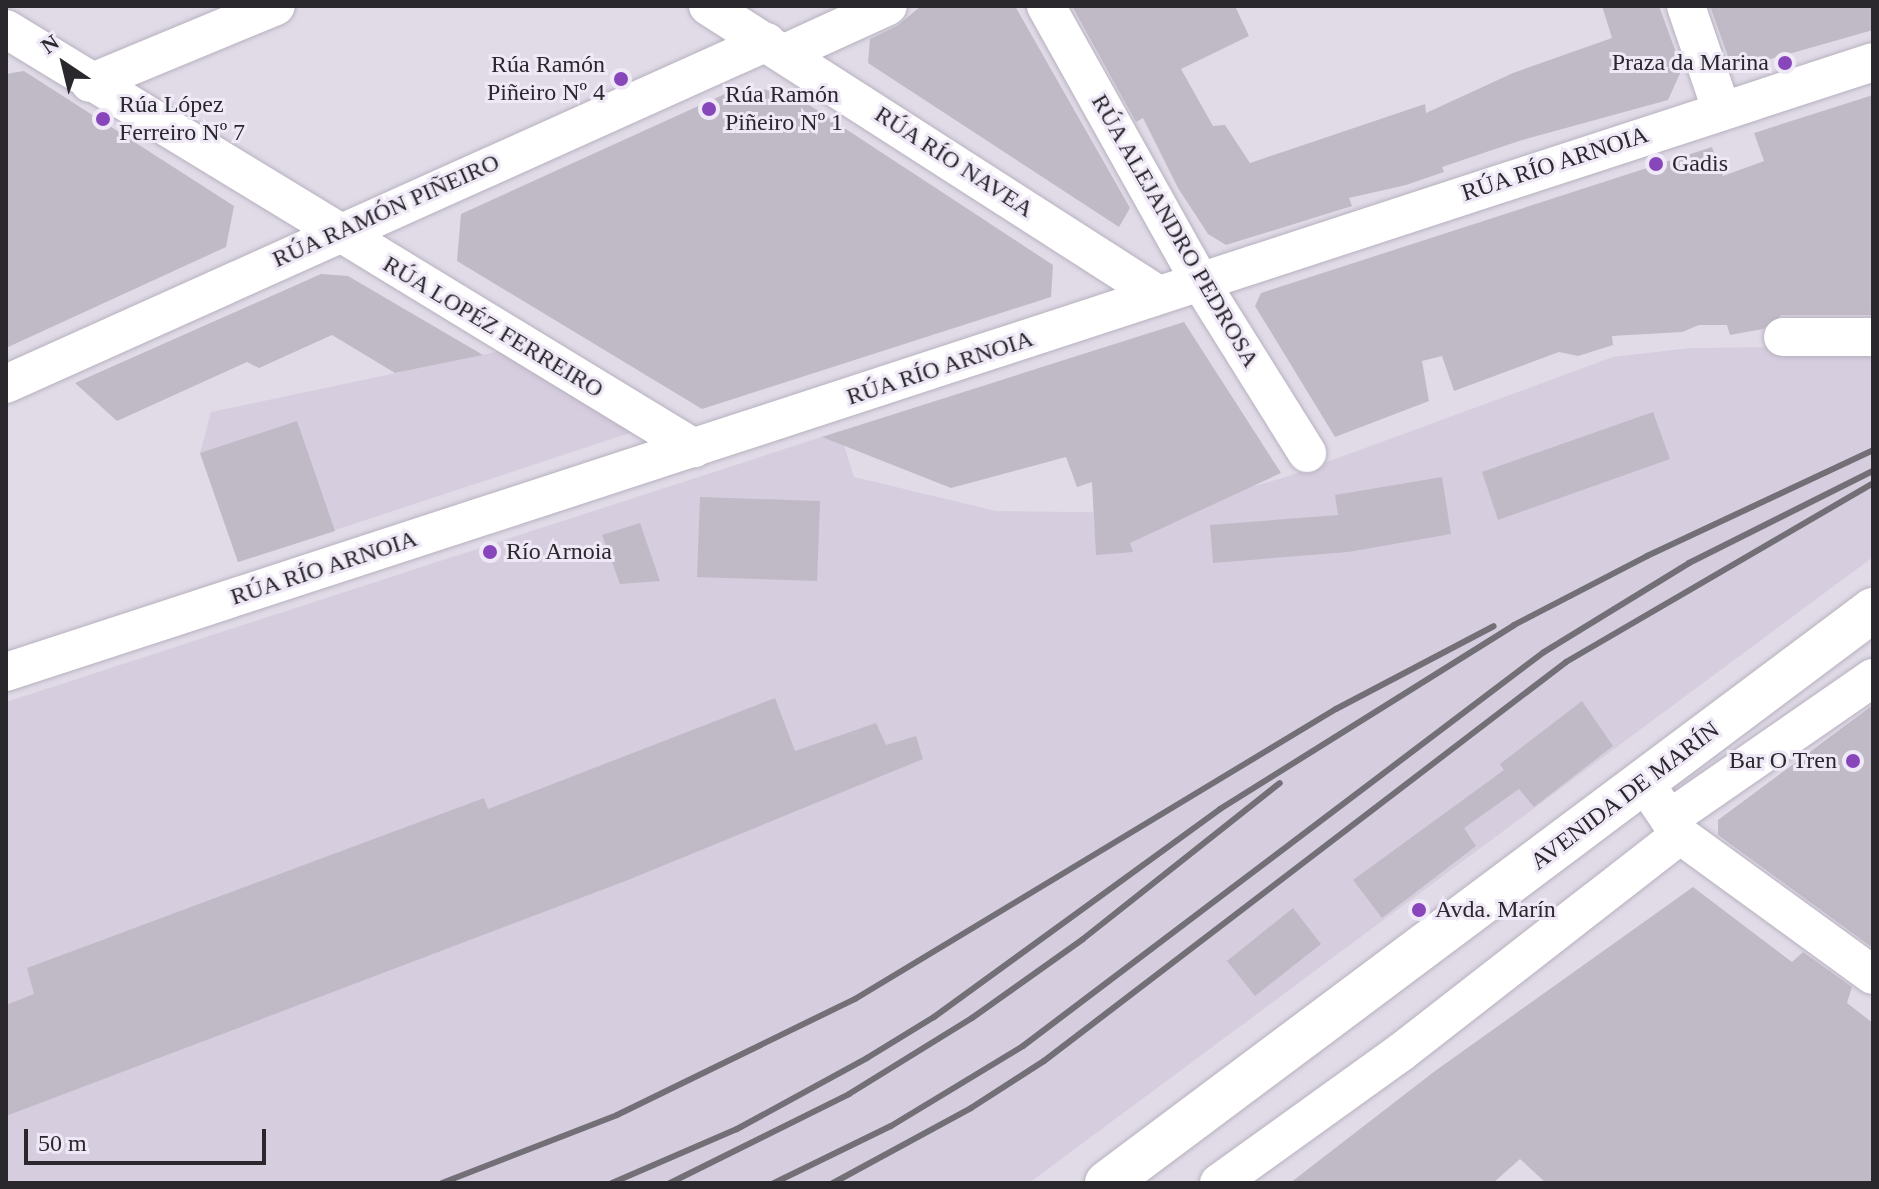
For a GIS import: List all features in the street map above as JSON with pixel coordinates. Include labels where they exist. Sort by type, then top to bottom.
[{"type":"main road","name":"AVENIDA DE MARÍN","points":[[1107,1183],[1873,610]]},
{"type":"street","points":[[6,27],[16,6]]},
{"type":"street","points":[[90,83],[276,6]]},
{"type":"street","name":"RÚA RÍO NAVEA","points":[[708,6],[1157,294]]},
{"type":"street","name":"RÚA RAMÓN PIÑEIRO","points":[[6,384],[335,233],[776,48],[888,6]]},
{"type":"street","name":"RÚA ALEJANDRO PEDROSA","points":[[1046,6],[1199,280],[1307,453]]},
{"type":"street","points":[[1686,6],[1721,109]]},
{"type":"street","name":"RÚA LOPÉZ FERREIRO","points":[[6,27],[90,83],[335,233],[694,448]]},
{"type":"street","name":"RÚA RÍO ARNOIA","points":[[6,672],[1721,109],[1873,62]]},
{"type":"street","points":[[1783,337],[1873,337]]},
{"type":"street","name":"AVENIDA DE MARÍN","points":[[1219,1183],[1400,1053],[1674,827],[1873,678]]},
{"type":"street","points":[[1644,782],[1674,827],[1873,975]]},
{"type":"shaded area","points":[[529,345],[639,430],[238,562],[200,453],[211,412]]},
{"type":"shaded area","points":[[1873,346],[1873,557],[1029,1183],[6,1183],[6,702],[846,429],[843,442],[854,477],[996,511],[1157,513],[1286,477],[1613,357],[1690,348]]},
{"type":"building","points":[[921,6],[1015,6],[1130,208],[1119,227],[868,63],[870,39],[897,26]]},
{"type":"building","points":[[1072,6],[1235,6],[1249,36],[1181,69],[1213,126],[1225,125],[1250,163],[1425,104],[1426,113],[1513,73],[1612,38],[1602,6],[1659,6],[1682,69],[1668,100],[1519,141],[1442,167],[1444,172],[1406,185],[1349,198],[1352,206],[1226,245],[1208,234],[1178,188],[1143,118],[1136,122]]},
{"type":"building","points":[[1710,6],[1873,6],[1873,30],[1746,66],[1729,59]]},
{"type":"building","points":[[24,71],[234,206],[226,247],[6,348],[6,74]]},
{"type":"building","points":[[738,88],[788,91],[1053,265],[1051,297],[702,409],[457,261],[461,214]]},
{"type":"building","points":[[1873,95],[1873,315],[1782,315],[1763,329],[1730,335],[1727,325],[1699,325],[1682,332],[1612,336],[1613,345],[1578,356],[1559,352],[1454,391],[1442,356],[1422,361],[1429,401],[1335,437],[1255,306],[1261,293],[1712,147],[1723,176],[1764,161],[1754,133]]},
{"type":"building","points":[[321,274],[348,276],[483,355],[395,373],[332,335],[259,368],[247,362],[117,421],[75,383]]},
{"type":"building","points":[[1184,322],[1281,473],[1130,543],[1133,552],[1096,555],[1092,482],[1077,487],[1066,457],[951,488],[822,437]]},
{"type":"building","points":[[1653,412],[1670,459],[1498,520],[1482,472]]},
{"type":"building","points":[[297,421],[335,531],[238,562],[200,453]]},
{"type":"building","points":[[1442,477],[1451,534],[1348,552],[1213,563],[1210,525],[1338,515],[1335,495]]},
{"type":"building","points":[[700,497],[820,501],[817,581],[697,577]]},
{"type":"building","points":[[640,523],[660,581],[620,584],[602,535]]},
{"type":"building","points":[[775,698],[795,751],[876,723],[886,745],[916,736],[923,759],[628,880],[6,1116],[6,1005],[34,994],[27,968],[484,798],[488,809]]},
{"type":"building","points":[[1582,701],[1613,746],[1534,807],[1519,789],[1464,828],[1476,846],[1382,918],[1353,880],[1504,770],[1500,764]]},
{"type":"building","points":[[1873,705],[1873,948],[1718,835],[1718,820]]},
{"type":"building","points":[[1693,887],[1792,962],[1803,952],[1852,987],[1847,1003],[1873,1023],[1873,1183],[1546,1183],[1520,1159],[1493,1183],[1290,1183],[1435,1071]]},
{"type":"building","points":[[1293,908],[1321,944],[1255,996],[1227,961]]},
{"type":"railway","points":[[612,1183],[737,1129],[867,1058],[934,1017],[1220,809],[1514,625],[1647,556],[1873,450]]},
{"type":"railway","points":[[774,1183],[891,1126],[1023,1046],[1544,652],[1689,563],[1873,471]]},
{"type":"railway","points":[[833,1183],[971,1108],[1044,1061],[1566,662],[1873,483]]},
{"type":"railway","points":[[442,1183],[617,1115],[855,999],[1336,709],[1494,626]]},
{"type":"railway","points":[[670,1183],[849,1094],[972,1018],[1083,939],[1280,783]]},
{"type":"place","name":"Praza da Marina","points":[[1785,63]]},
{"type":"place","name":"Rúa Ramón Piñeiro Nº 4","points":[[621,79]]},
{"type":"place","name":"Rúa Ramón Piñeiro Nº 1","points":[[709,109]]},
{"type":"place","name":"Rúa López Ferreiro Nº 7","points":[[103,119]]},
{"type":"place","name":"Gadis","points":[[1656,164]]},
{"type":"place","name":"Río Arnoia","points":[[490,552]]},
{"type":"place","name":"Bar O Tren","points":[[1853,761]]},
{"type":"place","name":"Avda. Marín","points":[[1419,910]]}]
